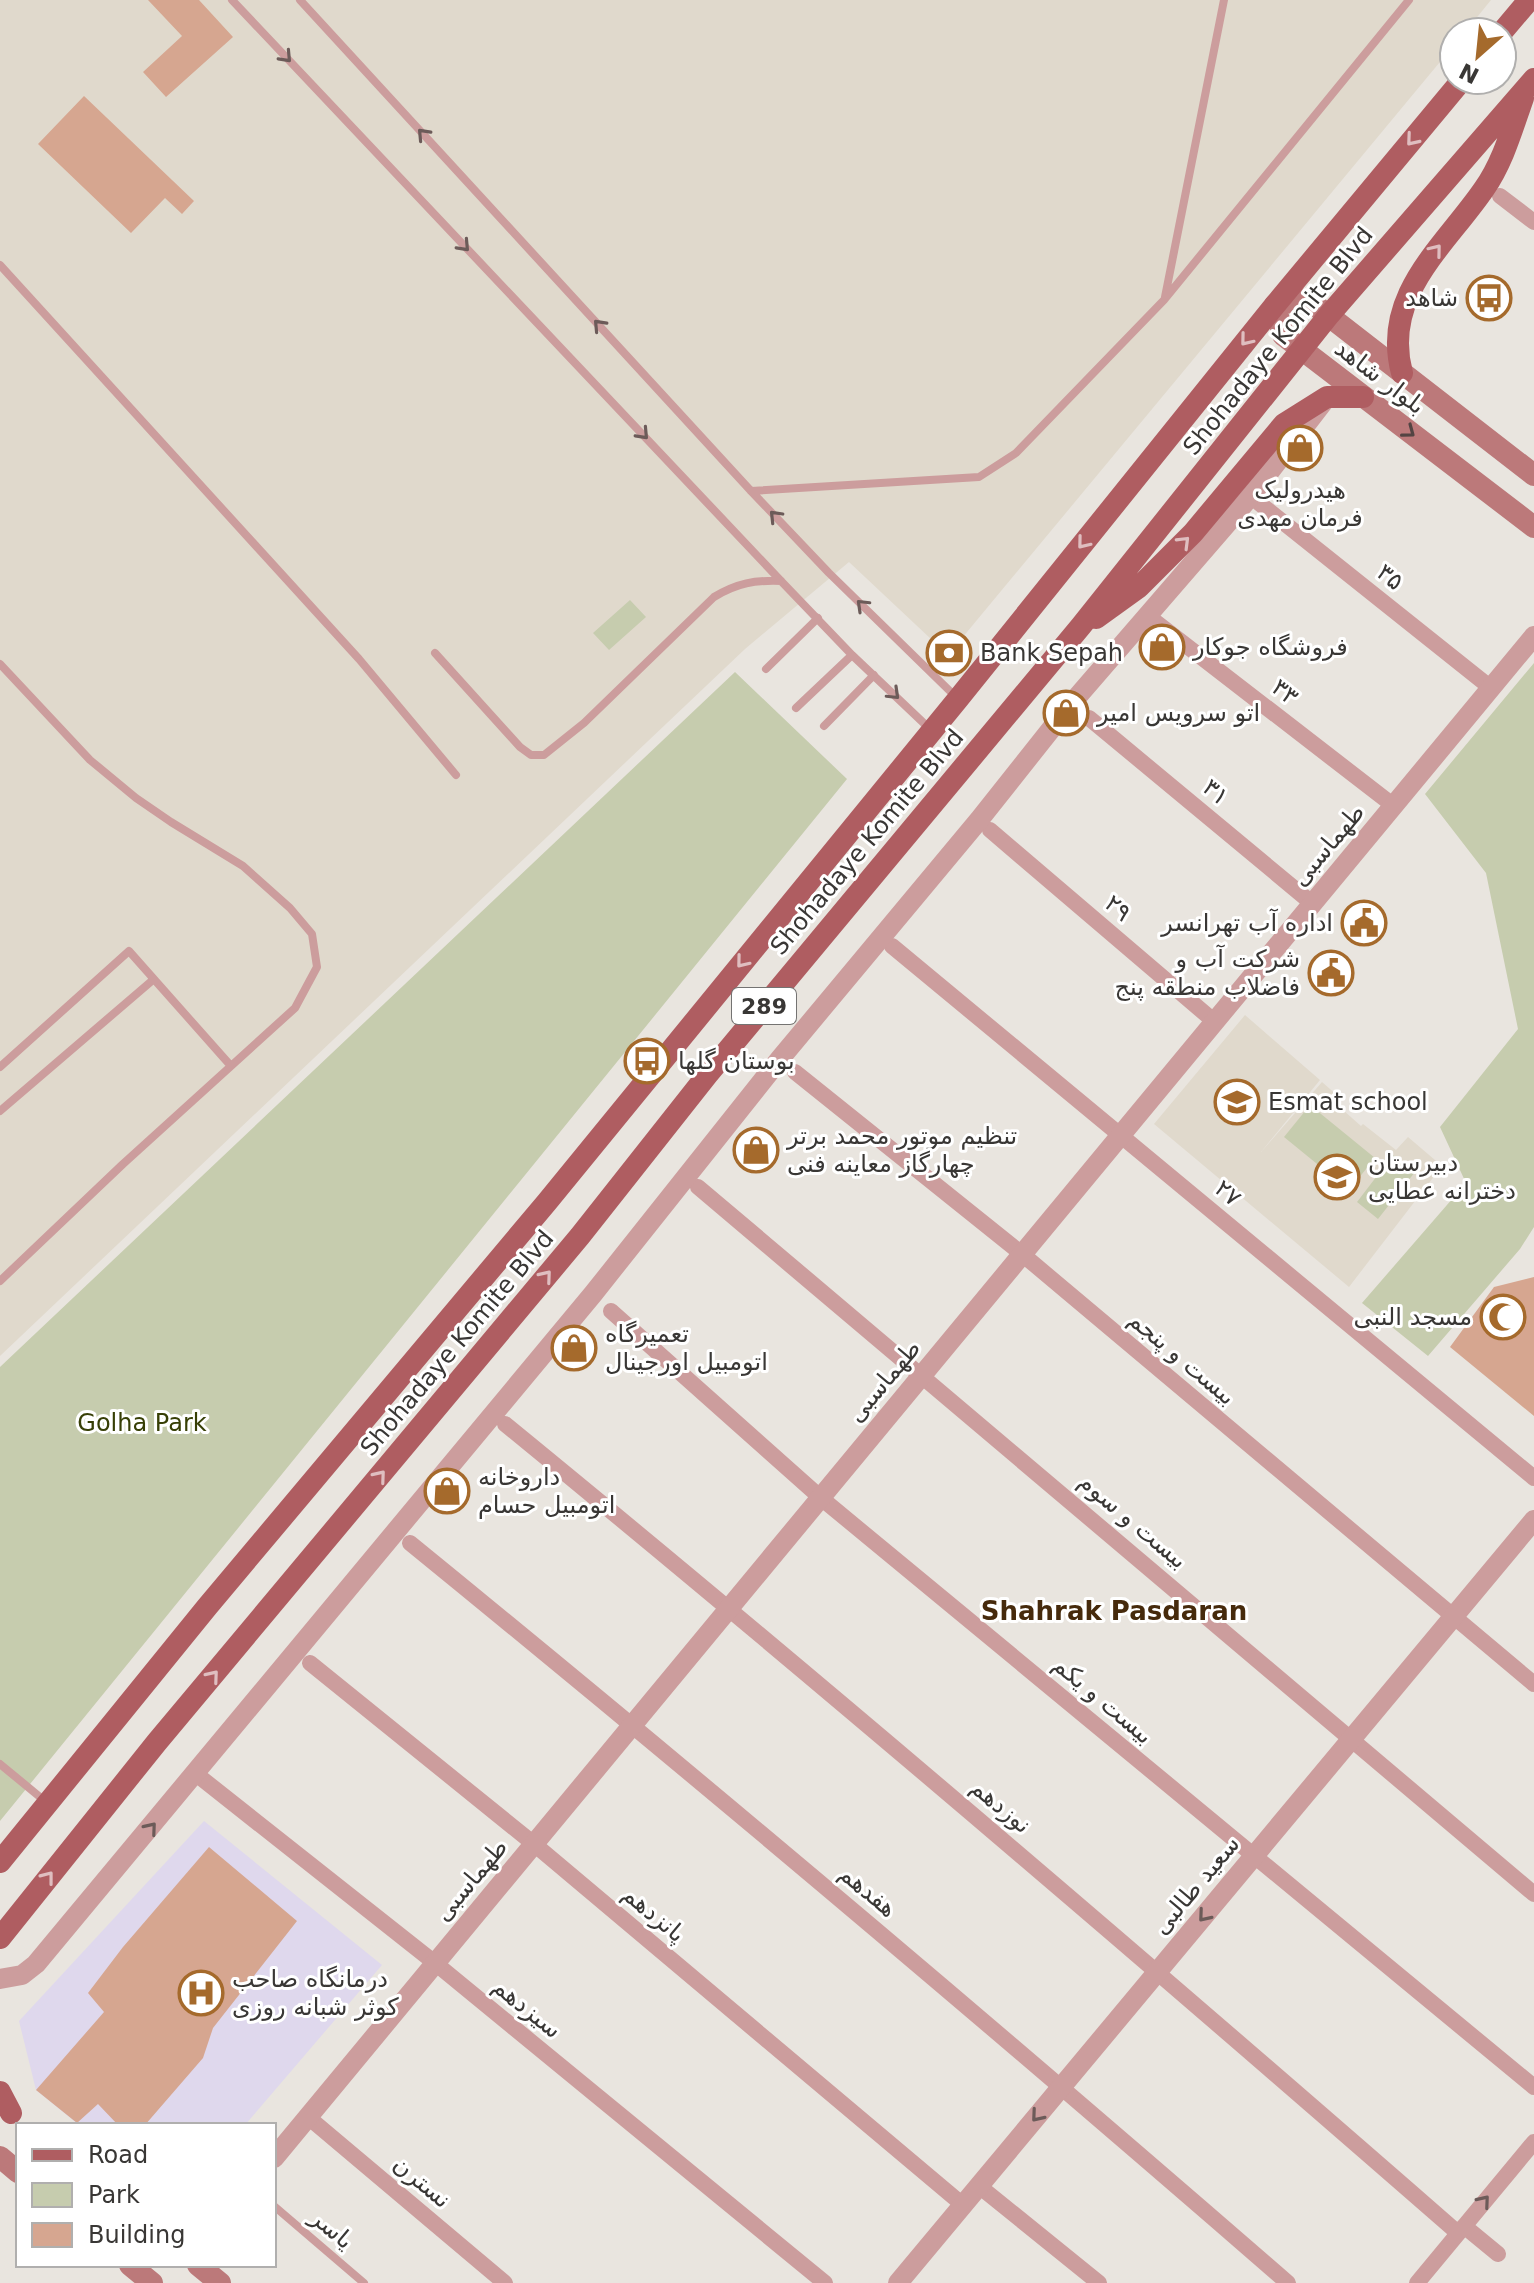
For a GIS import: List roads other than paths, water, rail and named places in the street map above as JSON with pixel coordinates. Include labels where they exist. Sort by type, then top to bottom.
[{"type":"main road","points":[[1516,16],[1529,0]]},
{"type":"main road","points":[[1402,373],[1396,352],[1396,336],[1405,303],[1429,258],[1486,187],[1531,83]]},
{"type":"main road","name":"Shohadaye Komite Blvd","points":[[0,1938],[148,1753],[580,1236],[718,1062],[1081,626],[1329,315],[1531,83]]},
{"type":"main road","name":"Shohadaye Komite Blvd","points":[[0,1862],[207,1607],[547,1202],[1275,305],[1449,96]]},
{"type":"main road","name":"بلوار شاهد","points":[[1534,475],[1307,299],[1275,305],[1283,335],[1534,527]]},
{"type":"main road","points":[[1081,626],[1109,612],[1139,587],[1193,533],[1284,424],[1327,397],[1363,397]]},
{"type":"main road","points":[[0,2092],[12,2115]]},
{"type":"main road","points":[[0,2157],[16,2170]]},
{"type":"main road","points":[[132,2267],[152,2283]]},
{"type":"main road","points":[[200,2267],[220,2283]]},
{"type":"street","points":[[1500,196],[1534,222]]},
{"type":"street","points":[[0,1979],[22,1975],[36,1964],[196,1774],[593,1294],[779,1060],[979,820],[1071,704],[1250,497],[1327,397]]},
{"type":"street","name":"۳۵","points":[[1259,503],[1491,688]]},
{"type":"street","name":"۳۳","points":[[1148,616],[1394,806]]},
{"type":"street","name":"طهماسبی","points":[[276,2156],[1534,636]]},
{"type":"street","name":"۳۱","points":[[1089,718],[1313,904]]},
{"type":"street","name":"۲۹","points":[[990,830],[1215,1022]]},
{"type":"street","name":"۲۷","points":[[892,946],[1534,1478]]},
{"type":"street","name":"بیست و پنجم","points":[[795,1072],[1022,1254],[1534,1684]]},
{"type":"street","name":"بیست و سوم","points":[[698,1187],[1534,1894]]},
{"type":"street","name":"بیست و یکم","points":[[611,1311],[821,1498],[1534,2087]]},
{"type":"street","name":"نوزدهم","points":[[505,1424],[730,1608],[1461,2229],[1498,2254]]},
{"type":"street","name":"سعید طالبی","points":[[898,2283],[1534,1520]]},
{"type":"street","name":"هفدهم","points":[[410,1543],[633,1725],[1062,2086],[1288,2283]]},
{"type":"street","name":"پانزدهم","points":[[310,1663],[534,1844],[963,2205]]},
{"type":"street","name":"سیزدهم","points":[[196,1774],[435,1963],[825,2283]]},
{"type":"street","name":"نسترن","points":[[308,2117],[505,2283]]},
{"type":"street","points":[[1417,2283],[1534,2142]]},
{"type":"street","points":[[979,2186],[1099,2283]]},
{"type":"lane","points":[[232,0],[781,581],[852,655],[931,730]]},
{"type":"lane","points":[[300,0],[751,491],[829,573],[958,699]]},
{"type":"lane","points":[[1164,300],[1224,0]]},
{"type":"lane","points":[[751,491],[979,477],[1016,453],[1164,300],[1409,0]]},
{"type":"lane","points":[[0,265],[359,659],[456,775]]},
{"type":"lane","points":[[435,653],[520,747],[531,755],[544,755],[584,723],[714,597],[733,586],[757,580],[781,581]]},
{"type":"lane","points":[[766,669],[818,618]]},
{"type":"lane","points":[[796,708],[852,655]]},
{"type":"lane","points":[[0,664],[90,760],[147,806],[243,866],[290,908],[312,934],[317,967],[295,1008],[0,1281]]},
{"type":"lane","points":[[824,726],[874,675]]},
{"type":"lane","points":[[0,1067],[129,951],[231,1066]]},
{"type":"lane","points":[[0,1111],[154,979]]},
{"type":"lane","points":[[0,1764],[48,1804]]},
{"type":"lane","name":"یاسر","points":[[276,2208],[364,2283]]},
{"type":"place","name":"شاهد","points":[[1489,298]]},
{"type":"place","name":"هیدرولیک فرمان مهدی","points":[[1300,448]]},
{"type":"place","name":"فروشگاه جوکار","points":[[1162,647]]},
{"type":"place","name":"Bank Sepah","points":[[949,653]]},
{"type":"place","name":"اتو سرویس امیر","points":[[1066,713]]},
{"type":"place","name":"اداره آب تهرانسر","points":[[1364,923]]},
{"type":"place","name":"شرکت آب و فاضلاب منطقه پنج","points":[[1331,973]]},
{"type":"place","name":"بوستان گلها","points":[[647,1061]]},
{"type":"place","name":"Esmat school","points":[[1237,1102]]},
{"type":"place","name":"تنظیم موتور محمد برتر چهارگاز معاینه فنی","points":[[756,1150]]},
{"type":"place","name":"دبیرستان دخترانه عطایی","points":[[1337,1177]]},
{"type":"place","name":"مسجد النبی","points":[[1503,1317]]},
{"type":"place","name":"تعمیرگاه اتومبیل اورجینال","points":[[574,1348]]},
{"type":"place","name":"داروخانه اتومبیل حسام","points":[[447,1491]]},
{"type":"place","name":"درمانگاه صاحب کوثر شبانه روزی","points":[[201,1993]]},
{"type":"district","name":"Shahrak Pasdaran","points":[[1114,1611]]},
{"type":"park label","name":"Golha Park","points":[[142,1423]]}]
